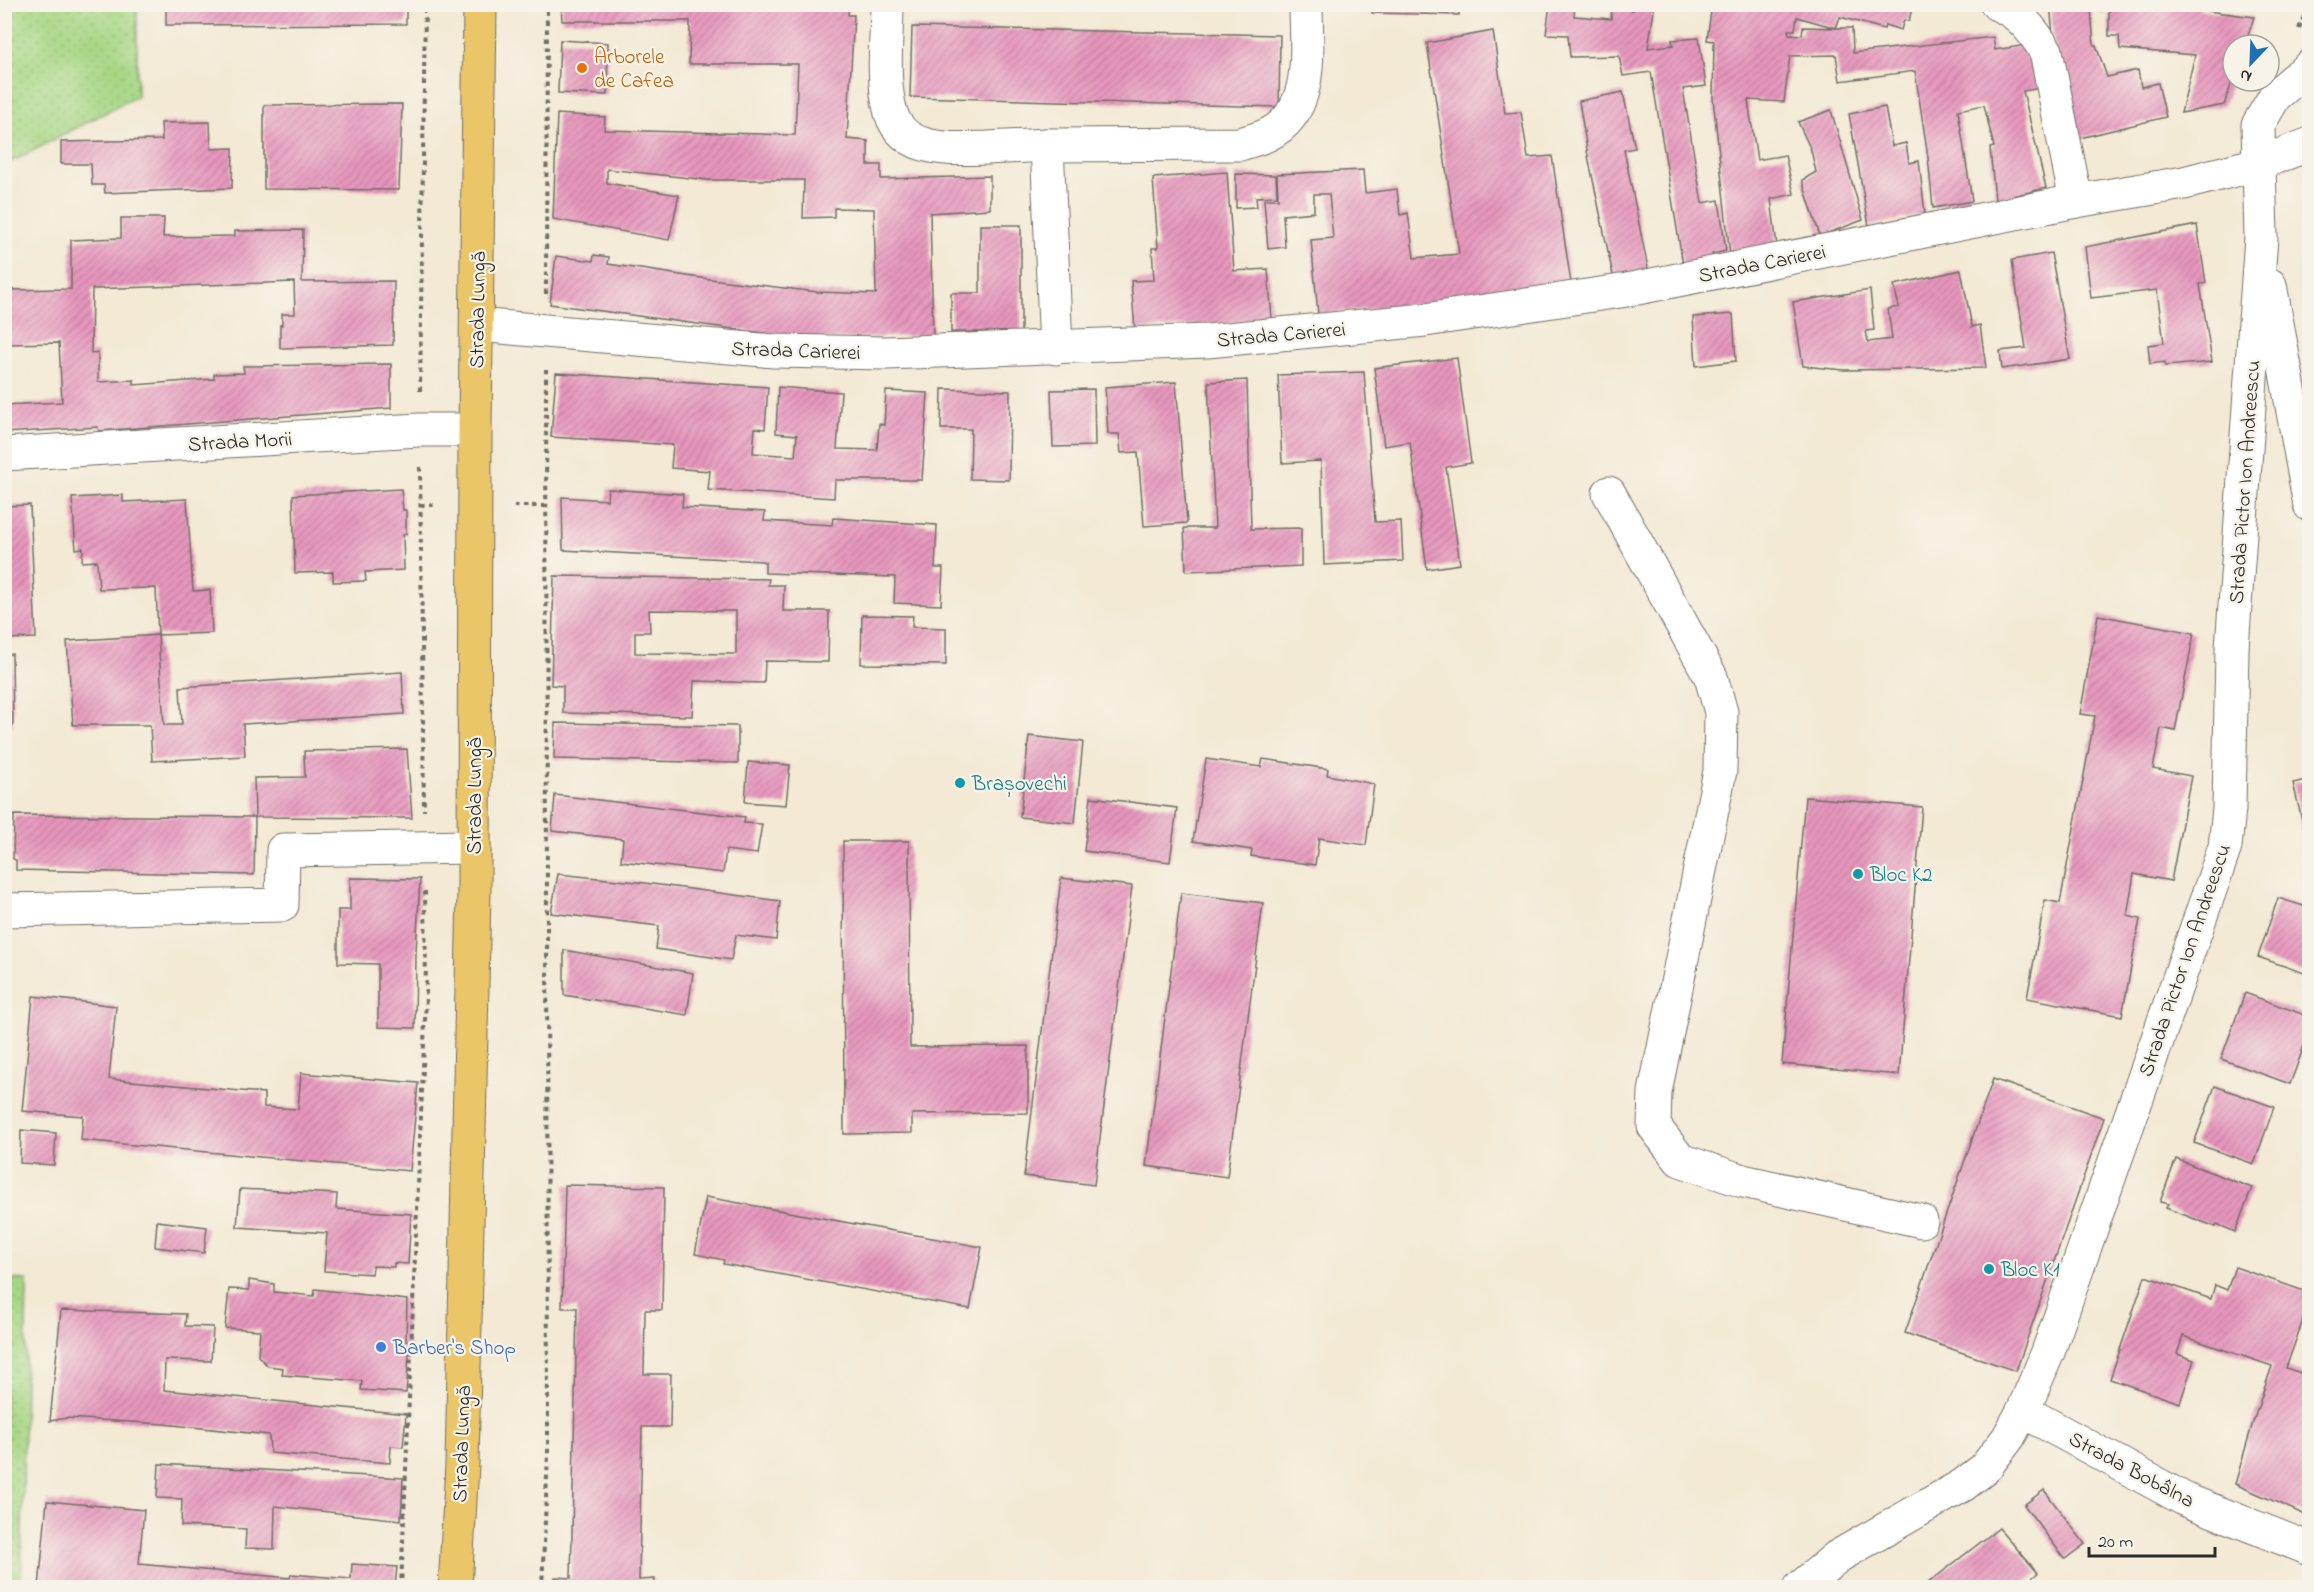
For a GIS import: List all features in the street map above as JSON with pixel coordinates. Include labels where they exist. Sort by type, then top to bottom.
[{"type":"main road","name":"Strada Lungă","points":[[455,1587],[462,1441],[474,902],[475,430],[480,4]]},
{"type":"street","points":[[887,4],[886,87],[889,108],[902,133],[920,144],[945,150],[1047,145],[1240,144],[1268,135],[1286,122],[1302,95],[1306,69],[1306,4]]},
{"type":"street","points":[[1997,4],[2018,16],[2033,30],[2046,51],[2076,201]]},
{"type":"street","name":"Strada Pictor Ion Andreescu","points":[[1800,1587],[1837,1557],[1963,1485],[1984,1469],[2008,1438],[2023,1411],[2048,1352],[2225,847],[2229,809],[2232,648],[2261,237],[2258,125],[2275,96],[2310,66]]},
{"type":"street","name":"Strada Carierei","points":[[477,324],[774,351],[886,353],[1207,341],[1425,320],[1627,290],[2076,201],[2184,183],[2258,164],[2310,144]]},
{"type":"street","points":[[1047,145],[1056,348]]},
{"type":"street","points":[[2261,237],[2310,505]]},
{"type":"street","name":"Strada Morii","points":[[4,454],[419,430],[475,430]]},
{"type":"street","points":[[1609,493],[1711,677],[1721,712],[1720,771],[1655,1092],[1654,1126],[1680,1160],[1743,1181],[1921,1221]]},
{"type":"street","points":[[4,910],[282,905],[283,850],[473,847]]},
{"type":"street","name":"Strada Bobâlna","points":[[2023,1411],[2186,1500],[2310,1549]]},
{"type":"path","points":[[401,1587],[426,996],[419,430],[425,4]]},
{"type":"path","points":[[542,1587],[548,1454],[547,4]]},
{"type":"green space","points":[[5,4],[137,5],[137,96],[17,159],[5,163]]},
{"type":"green space","points":[[5,1279],[27,1280],[21,1587],[5,1587]]},
{"type":"building","points":[[166,4],[406,4],[406,24],[166,25]]},
{"type":"building","points":[[561,4],[849,4],[848,15],[854,15],[847,139],[868,141],[868,165],[881,165],[881,179],[990,176],[990,209],[930,213],[933,335],[815,340],[550,304],[556,256],[593,261],[594,255],[609,257],[608,264],[694,277],[817,292],[876,294],[874,209],[834,208],[834,217],[803,218],[804,180],[708,180],[607,169],[607,183],[679,195],[669,240],[553,219],[557,114],[605,117],[604,130],[795,135],[798,64],[689,64],[690,21],[562,21]]},
{"type":"building","points":[[1373,4],[1459,4],[1459,15],[1372,13]]},
{"type":"building","points":[[1550,4],[1575,4],[1574,16],[1611,19],[1612,6],[1633,10],[1634,4],[1655,4],[1648,48],[1673,45],[1672,40],[1699,38],[1706,86],[1683,89],[1702,203],[1719,200],[1726,251],[1712,254],[1714,260],[1683,265],[1651,72],[1623,76],[1619,56],[1570,57],[1568,35],[1546,34]]},
{"type":"building","points":[[1712,4],[1913,4],[1909,21],[1904,20],[1901,30],[1885,25],[1884,29],[1840,17],[1836,28],[1852,28],[1853,53],[1993,37],[1995,50],[2033,44],[2041,88],[2023,91],[2046,188],[1995,200],[1990,148],[1994,147],[1984,105],[1958,110],[1972,201],[1933,208],[1915,71],[1840,81],[1836,55],[1790,56],[1784,102],[1748,100],[1757,160],[1785,155],[1794,194],[1771,199],[1777,246],[1730,256],[1713,98],[1714,41],[1707,40]],"holes":[[[1797,17],[1836,28],[1803,27],[1802,35],[1789,34],[1788,30],[1795,30]]]},
{"type":"building","points":[[2050,4],[2102,4],[2102,11],[2091,10],[2094,45],[2096,45],[2107,77],[2138,70],[2141,87],[2158,83],[2166,117],[2076,139],[2054,47]]},
{"type":"building","points":[[2109,4],[2200,4],[2200,10],[2254,17],[2249,33],[2221,33],[2221,93],[2228,93],[2224,105],[2181,113],[2195,55],[2120,49],[2119,36],[2109,36]]},
{"type":"building","points":[[912,27],[1280,35],[1279,107],[910,97]]},
{"type":"building","points":[[1493,31],[1505,113],[1521,112],[1528,158],[1552,156],[1572,290],[1318,314],[1311,240],[1333,238],[1329,194],[1314,194],[1314,212],[1283,215],[1285,247],[1268,249],[1264,199],[1278,199],[1277,174],[1363,170],[1365,193],[1397,189],[1400,215],[1408,213],[1414,258],[1459,254],[1427,43]]},
{"type":"building","points":[[560,40],[608,43],[607,95],[558,93]]},
{"type":"building","points":[[1623,92],[1635,148],[1624,150],[1649,273],[1614,280],[1579,101]]},
{"type":"building","points":[[402,104],[399,190],[264,189],[264,105]]},
{"type":"building","points":[[1885,107],[1892,146],[1906,143],[1909,163],[1919,161],[1925,214],[1869,226],[1849,114]]},
{"type":"building","points":[[1831,110],[1863,220],[1820,236],[1802,180],[1816,172],[1811,150],[1798,122]]},
{"type":"building","points":[[210,122],[211,149],[233,148],[232,188],[105,193],[104,185],[92,185],[91,164],[61,164],[61,142],[162,140],[161,123]]},
{"type":"building","points":[[1227,172],[1234,271],[1268,269],[1272,320],[1135,330],[1131,281],[1154,280],[1152,248],[1158,248],[1153,178]]},
{"type":"building","points":[[1236,174],[1276,175],[1277,196],[1256,197],[1257,207],[1236,208]]},
{"type":"building","points":[[121,218],[164,218],[163,237],[235,236],[235,231],[303,230],[302,282],[394,281],[393,345],[280,348],[282,314],[295,314],[294,282],[92,289],[91,353],[98,352],[98,382],[134,380],[134,385],[214,379],[214,374],[244,373],[243,366],[391,364],[391,408],[99,431],[98,427],[4,433],[4,405],[62,402],[59,343],[4,344],[4,290],[71,289],[71,240],[121,238]]},
{"type":"building","points":[[980,225],[1021,225],[1021,332],[951,332],[951,293],[980,293]]},
{"type":"building","points":[[2197,225],[2206,283],[2200,284],[2212,362],[2165,366],[2165,362],[2150,364],[2148,345],[2164,343],[2157,290],[2091,298],[2085,247]]},
{"type":"building","points":[[2051,253],[2070,359],[2002,369],[2000,351],[2026,348],[2012,260]]},
{"type":"building","points":[[1961,270],[1972,327],[1980,325],[1986,368],[1844,370],[1803,366],[1793,302],[1870,290],[1874,330],[1866,331],[1868,342],[1892,339],[1888,309],[1899,307],[1894,285]]},
{"type":"building","points":[[1733,314],[1736,361],[1696,366],[1693,317]]},
{"type":"building","points":[[1457,358],[1471,463],[1446,467],[1460,564],[1427,569],[1410,442],[1384,446],[1374,368]]},
{"type":"building","points":[[1364,372],[1375,522],[1401,521],[1403,561],[1324,565],[1321,461],[1282,463],[1278,375]]},
{"type":"building","points":[[556,373],[768,387],[765,429],[755,428],[753,453],[795,456],[797,435],[776,433],[778,387],[841,392],[837,449],[877,450],[879,424],[884,425],[886,391],[928,393],[922,480],[835,480],[834,498],[708,490],[710,471],[671,468],[673,445],[551,437]]},
{"type":"building","points":[[1247,380],[1251,529],[1301,528],[1301,566],[1186,571],[1184,528],[1215,528],[1208,382]]},
{"type":"building","points":[[1176,382],[1187,523],[1144,526],[1138,452],[1121,453],[1119,434],[1108,434],[1105,387]]},
{"type":"building","points":[[942,389],[1010,391],[1009,480],[970,479],[971,429],[941,429]]},
{"type":"building","points":[[1094,389],[1095,446],[1053,447],[1051,390]]},
{"type":"building","points":[[401,489],[403,510],[406,510],[406,534],[403,535],[404,570],[365,572],[366,581],[333,582],[333,572],[295,573],[293,495]]},
{"type":"building","points":[[608,489],[683,494],[682,507],[765,512],[764,521],[832,525],[833,518],[937,525],[935,568],[943,568],[941,605],[894,603],[895,577],[765,573],[765,562],[762,561],[563,550],[562,497],[607,500]]},
{"type":"building","points":[[123,495],[123,502],[187,499],[193,591],[210,590],[212,633],[158,635],[156,588],[99,589],[97,561],[82,562],[83,548],[76,549],[72,498]]},
{"type":"building","points":[[30,505],[36,638],[6,639],[4,506]]},
{"type":"building","points":[[554,576],[769,579],[768,585],[784,585],[783,611],[829,611],[828,662],[765,661],[764,683],[694,681],[692,716],[563,713],[563,686],[551,685]],"holes":[[[649,610],[736,611],[736,654],[635,653],[635,632],[650,632]]]},
{"type":"building","points":[[862,615],[913,616],[912,627],[946,628],[946,665],[861,664]]},
{"type":"building","points":[[2098,615],[2194,633],[2175,731],[2161,728],[2153,769],[2191,776],[2171,881],[2134,874],[2127,916],[2140,919],[2122,1016],[2027,998],[2045,900],[2060,903],[2095,716],[2080,714]]},
{"type":"building","points":[[158,635],[164,725],[182,725],[180,687],[402,672],[404,714],[243,724],[245,756],[152,761],[150,725],[73,725],[67,641]]},
{"type":"building","points":[[12,654],[13,725],[4,725],[4,655]]},
{"type":"building","points":[[555,723],[738,726],[738,763],[554,759]]},
{"type":"building","points":[[1029,736],[1083,742],[1075,823],[1020,817]]},
{"type":"building","points":[[407,749],[412,818],[255,817],[254,778],[305,777],[304,751]]},
{"type":"building","points":[[1206,759],[1261,767],[1263,759],[1328,769],[1327,775],[1374,784],[1366,845],[1319,838],[1315,865],[1251,856],[1252,850],[1193,841]]},
{"type":"building","points":[[748,762],[790,765],[786,805],[745,802]]},
{"type":"building","points":[[2310,779],[2310,831],[2305,833],[2293,783]]},
{"type":"building","points":[[555,795],[745,817],[744,823],[762,824],[757,854],[726,850],[723,873],[621,861],[623,839],[552,831]]},
{"type":"building","points":[[1091,797],[1177,808],[1170,862],[1084,851]]},
{"type":"building","name":"Bloc K2","points":[[1805,797],[1922,807],[1899,1075],[1782,1064]]},
{"type":"building","points":[[14,815],[255,817],[254,875],[16,870],[16,860],[13,859]]},
{"type":"building","points":[[843,841],[909,841],[910,1047],[1028,1046],[1028,1113],[912,1114],[912,1133],[844,1134]]},
{"type":"building","points":[[558,874],[780,901],[776,940],[736,935],[731,960],[656,949],[659,926],[551,913]]},
{"type":"building","points":[[350,878],[420,879],[415,1028],[378,1027],[378,964],[338,963],[338,910],[350,910]]},
{"type":"building","points":[[1061,878],[1132,886],[1094,1185],[1024,1176]]},
{"type":"building","points":[[1181,893],[1263,903],[1227,1177],[1146,1166]]},
{"type":"building","points":[[2278,898],[2310,908],[2310,975],[2258,957]]},
{"type":"building","points":[[564,950],[693,973],[687,1015],[564,995]]},
{"type":"building","points":[[2245,993],[2310,1017],[2310,1030],[2290,1084],[2221,1059]]},
{"type":"building","points":[[33,996],[116,1006],[109,1079],[264,1093],[264,1107],[298,1109],[301,1073],[418,1083],[410,1171],[81,1140],[83,1116],[22,1111]]},
{"type":"building","name":"Bloc K1","points":[[1993,1079],[2104,1118],[2016,1371],[1905,1333]]},
{"type":"building","points":[[2215,1086],[2274,1107],[2254,1164],[2194,1143]]},
{"type":"building","points":[[21,1130],[56,1133],[54,1165],[20,1163]]},
{"type":"building","points":[[2176,1159],[2252,1188],[2235,1232],[2166,1208],[2168,1204],[2160,1202]]},
{"type":"building","points":[[565,1185],[664,1187],[662,1310],[645,1310],[644,1374],[671,1374],[670,1427],[642,1427],[639,1580],[655,1579],[654,1587],[554,1587],[555,1577],[571,1578],[577,1308],[562,1308]]},
{"type":"building","points":[[240,1189],[337,1194],[336,1209],[411,1214],[408,1264],[394,1263],[394,1267],[373,1266],[372,1274],[324,1271],[327,1233],[237,1227]]},
{"type":"building","points":[[706,1197],[982,1247],[970,1309],[723,1264],[724,1260],[695,1254]]},
{"type":"building","points":[[157,1221],[207,1227],[204,1253],[155,1247]]},
{"type":"building","points":[[2235,1267],[2310,1293],[2310,1300],[2286,1368],[2310,1376],[2310,1517],[2235,1484],[2272,1366],[2183,1336],[2177,1354],[2194,1360],[2180,1403],[2110,1379],[2145,1276],[2211,1299],[2215,1285],[2227,1290]]},
{"type":"building","points":[[249,1280],[274,1284],[274,1292],[314,1296],[315,1289],[407,1300],[406,1341],[410,1342],[406,1393],[361,1390],[362,1381],[282,1375],[283,1368],[268,1366],[258,1356],[260,1330],[225,1328],[229,1289],[249,1290]]},
{"type":"building","points":[[61,1310],[186,1314],[185,1326],[213,1327],[211,1361],[165,1360],[164,1390],[406,1414],[403,1447],[391,1446],[390,1463],[270,1453],[269,1435],[163,1424],[66,1418],[50,1421]]},
{"type":"building","points":[[159,1464],[403,1478],[401,1520],[275,1506],[274,1549],[245,1548],[246,1529],[181,1526],[182,1499],[157,1498]]},
{"type":"building","points":[[2044,1490],[2085,1544],[2065,1559],[2024,1505]]},
{"type":"building","points":[[47,1501],[144,1510],[139,1564],[290,1578],[291,1574],[351,1579],[352,1564],[397,1567],[395,1587],[39,1587]]},
{"type":"building","points":[[1999,1528],[2038,1573],[2020,1587],[1923,1587]]},
{"type":"place","name":"Arborele de Cafea","points":[[582,68]]},
{"type":"place","name":"Brașovechi","points":[[960,783]]},
{"type":"place","name":"Bloc K2","points":[[1858,874]]},
{"type":"place","name":"Bloc K1","points":[[1989,1269]]},
{"type":"place","name":"Barber's Shop","points":[[381,1347]]}]
